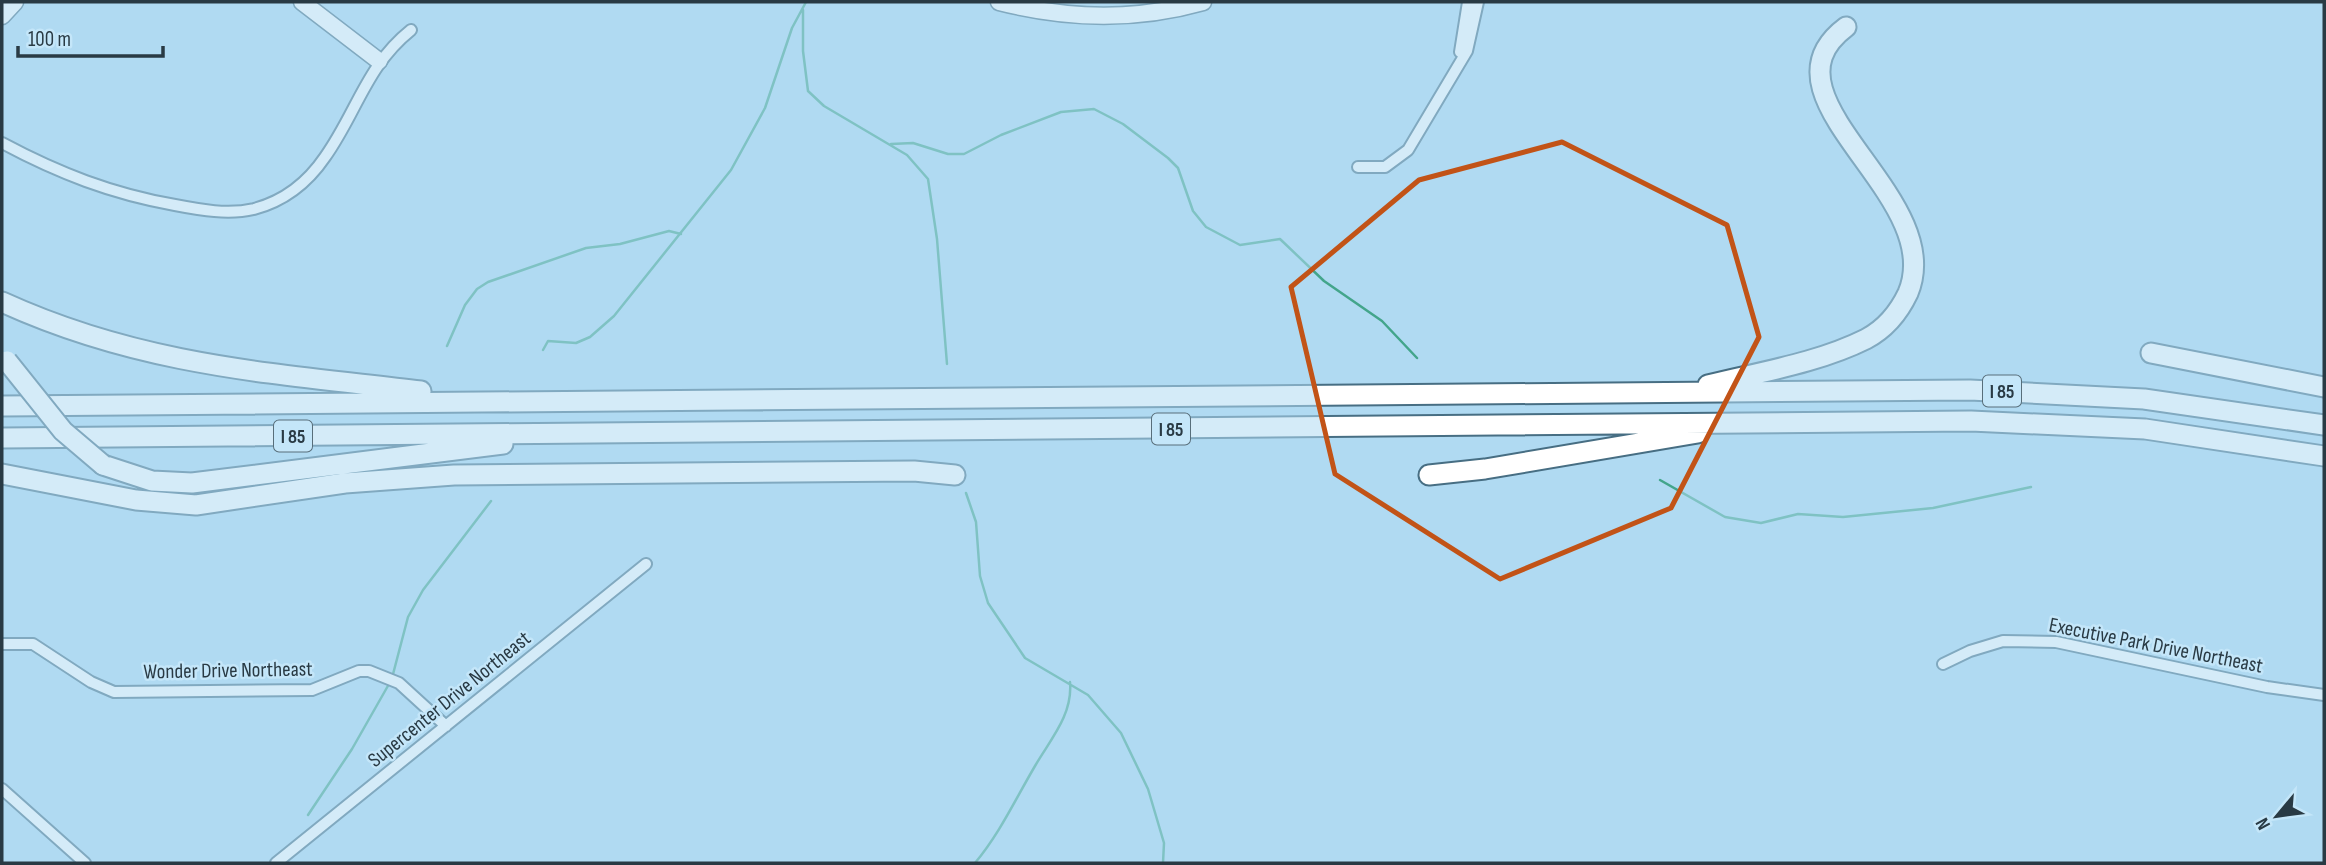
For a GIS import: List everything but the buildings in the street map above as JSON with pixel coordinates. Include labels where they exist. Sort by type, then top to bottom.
[{"type":"highway","points":[[1678,393],[1836,351],[1867,338],[1894,316],[1904,301],[1914,267],[1914,248],[1908,229],[1900,212],[1830,111],[1821,90],[1820,73],[1824,52],[1835,35],[1846,27]]},
{"type":"highway","points":[[2,302],[48,323],[163,357],[207,366],[499,401]]},
{"type":"highway","points":[[2151,353],[2324,387]]},
{"type":"highway","points":[[5,358],[63,431],[103,465],[152,481],[192,483],[585,434]]},
{"type":"highway","name":"I 85","points":[[2,406],[1969,390],[2093,394],[2193,403],[2324,425]]},
{"type":"highway","name":"I 85","points":[[2,438],[1970,421],[2081,424],[2194,434],[2324,456]]},
{"type":"highway","points":[[1429,475],[1485,469],[1758,423]]},
{"type":"highway","points":[[2,474],[136,500],[196,505],[345,483],[454,475],[914,471],[956,475]]},
{"type":"main road","points":[[2,16],[15,2]]},
{"type":"main road","points":[[302,2],[380,61]]},
{"type":"main road","points":[[999,2],[1030,10],[1125,16],[1203,2]]},
{"type":"street","points":[[1459,62],[1468,2]]},
{"type":"street","points":[[1358,167],[1385,167],[1408,150],[1467,51],[1478,2]]},
{"type":"street","points":[[2,143],[82,182],[122,195],[208,211],[235,212],[255,209],[284,197],[309,177],[335,140],[380,61],[411,30]]},
{"type":"street","name":"Supercenter Drive Northeast","points":[[276,863],[646,565]]},
{"type":"street","name":"Executive Park Drive Northeast","points":[[1943,664],[2003,641],[2056,642],[2169,667],[2324,695]]},
{"type":"street","name":"Wonder Drive Northeast","points":[[2,644],[33,644],[91,682],[114,691],[312,690],[359,671],[379,673],[409,690],[446,726]]},
{"type":"street","points":[[2,789],[85,863]]},
{"type":"highlighted area","points":[[1562,142],[1727,225],[1759,337],[1671,508],[1500,579],[1335,474],[1291,287],[1419,180]]},
{"type":"waterway","points":[[543,350],[548,341],[576,343],[590,337],[614,316],[731,170],[765,108],[792,28],[806,2]]},
{"type":"waterway","points":[[803,10],[803,51],[808,91],[824,106],[907,155],[928,179],[937,239],[947,364]]},
{"type":"waterway","points":[[891,144],[913,143],[948,154],[964,154],[1001,135],[1061,112],[1094,109],[1123,124],[1178,168],[1193,211],[1206,227],[1240,245],[1280,239],[1324,281],[1382,321],[1417,358]]},
{"type":"waterway","points":[[447,346],[465,305],[477,289],[488,282],[586,248],[620,244],[669,231],[681,234]]},
{"type":"waterway","points":[[1660,480],[1725,517],[1761,523],[1798,514],[1843,517],[1933,508],[2031,487]]},
{"type":"waterway","points":[[966,493],[976,522],[980,576],[988,603],[1025,658],[1088,695],[1121,733],[1148,789],[1164,843],[1163,863]]},
{"type":"waterway","points":[[392,678],[408,617],[423,590],[491,501]]},
{"type":"waterway","points":[[975,863],[1000,828],[1059,727],[1068,705],[1070,682]]},
{"type":"waterway","points":[[308,815],[352,749],[389,684]]}]
